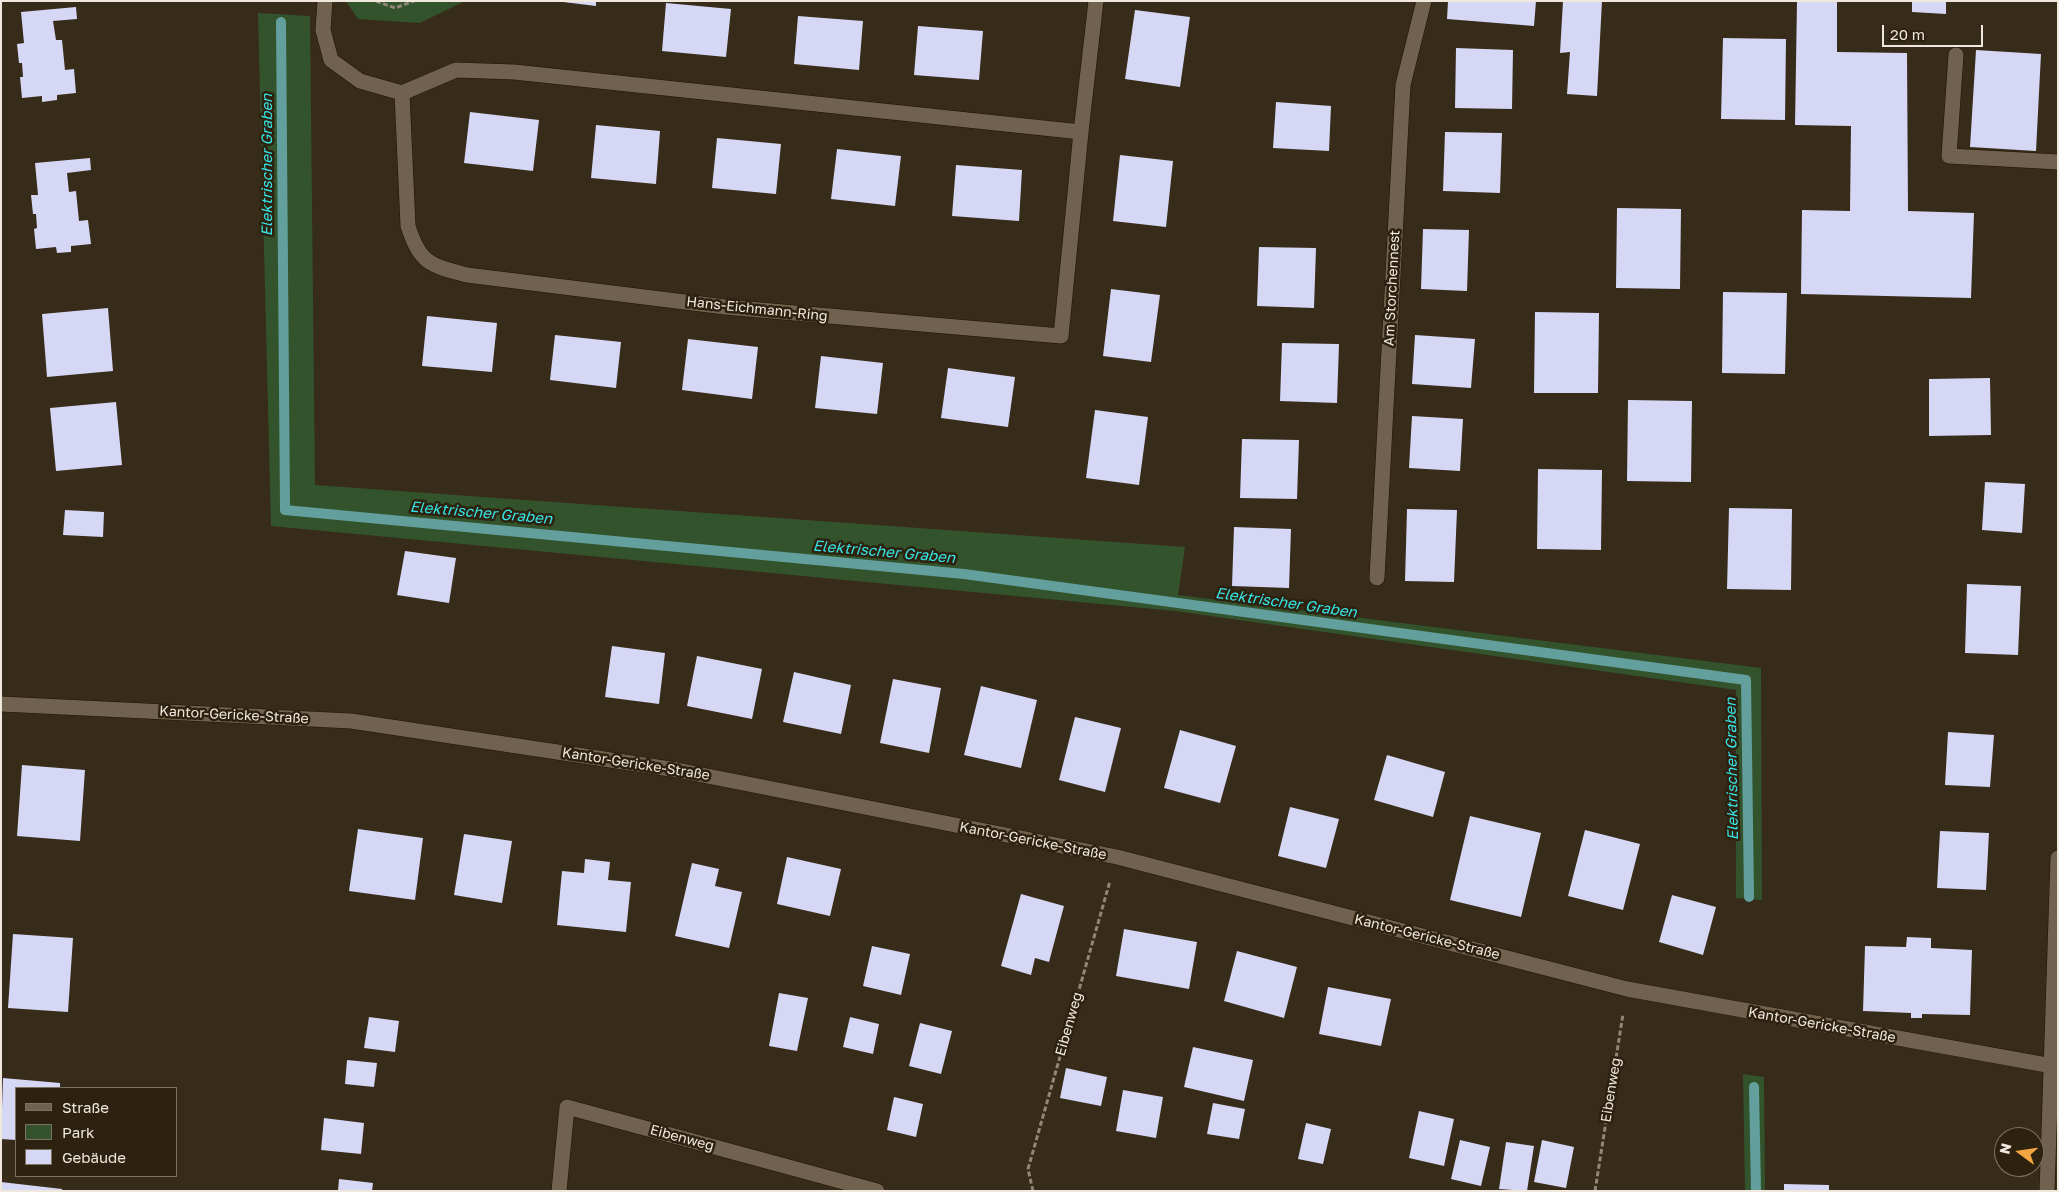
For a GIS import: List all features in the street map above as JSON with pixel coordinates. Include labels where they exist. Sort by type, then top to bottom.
[{"type":"street","points":[[325,1],[323,30],[331,60],[360,82],[402,93],[456,70],[514,72],[1081,132]]},
{"type":"street","name":"Hans-Eichmann-Ring","points":[[402,93],[408,226],[415,247],[431,265],[466,275],[725,307],[1061,336],[1096,1]]},
{"type":"street","name":"Am Storchennest","points":[[1377,578],[1403,85],[1424,1]]},
{"type":"street","points":[[1956,55],[1949,156],[2058,162]]},
{"type":"street","name":"Kantor-Gericke-Straße","points":[[1,704],[351,721],[677,770],[1117,857],[1627,989],[2055,1066]]},
{"type":"street","points":[[2048,1191],[2055,1066],[2058,858]]},
{"type":"street","name":"Eibenweg","points":[[559,1191],[567,1107],[877,1191]]},
{"type":"path","points":[[376,1],[395,8],[414,1]]},
{"type":"path","name":"Eibenweg","points":[[1033,1191],[1028,1169],[1117,857]]},
{"type":"path","name":"Eibenweg","points":[[1595,1191],[1627,989]]},
{"type":"green space","points":[[346,1],[465,1],[420,23],[358,19]]},
{"type":"green space","points":[[258,13],[310,16],[315,485],[1185,547],[1178,595],[1761,668],[1762,900],[1736,898],[1736,690],[1175,611],[271,526]]},
{"type":"green space","points":[[1743,1074],[1764,1077],[1765,1191],[1745,1191]]},
{"type":"building","points":[[555,1],[596,1],[596,6]]},
{"type":"building","points":[[1448,1],[1536,1],[1534,26],[1447,19]]},
{"type":"building","points":[[1563,1],[1602,1],[1597,96],[1567,94],[1570,52],[1560,53]]},
{"type":"building","points":[[1797,1],[1837,1],[1837,52],[1907,53],[1908,211],[1974,213],[1971,298],[1801,294],[1802,210],[1850,211],[1851,126],[1795,125]]},
{"type":"building","points":[[1912,1],[1946,1],[1946,14],[1912,12]]},
{"type":"building","points":[[666,3],[731,9],[726,57],[662,51]]},
{"type":"building","points":[[76,7],[77,19],[53,21],[56,40],[62,40],[65,70],[74,69],[76,93],[57,95],[57,100],[42,102],[42,96],[22,98],[20,77],[23,77],[22,63],[19,63],[17,44],[24,43],[21,12]]},
{"type":"building","points":[[1135,10],[1190,17],[1180,87],[1125,79]]},
{"type":"building","points":[[798,16],[863,21],[859,70],[794,64]]},
{"type":"building","points":[[918,26],[983,31],[979,80],[914,75]]},
{"type":"building","points":[[1723,38],[1786,39],[1785,120],[1721,119]]},
{"type":"building","points":[[1456,48],[1513,50],[1512,109],[1455,108]]},
{"type":"building","points":[[1976,50],[2041,54],[2036,151],[1970,147]]},
{"type":"building","points":[[1276,102],[1331,106],[1329,151],[1273,148]]},
{"type":"building","points":[[470,112],[539,120],[533,171],[464,163]]},
{"type":"building","points":[[596,125],[660,131],[656,184],[591,178]]},
{"type":"building","points":[[1445,132],[1502,133],[1500,193],[1443,191]]},
{"type":"building","points":[[717,138],[781,144],[776,194],[712,188]]},
{"type":"building","points":[[837,149],[901,156],[895,206],[831,199]]},
{"type":"building","points":[[1120,155],[1173,161],[1166,227],[1113,221]]},
{"type":"building","points":[[90,158],[91,170],[67,173],[69,192],[76,191],[79,221],[88,220],[91,244],[71,246],[71,252],[57,253],[56,247],[36,249],[34,229],[37,228],[36,214],[33,214],[31,195],[38,195],[35,163]]},
{"type":"building","points":[[956,165],[1022,170],[1019,221],[952,216]]},
{"type":"building","points":[[1617,208],[1681,209],[1680,289],[1616,288]]},
{"type":"building","points":[[1423,229],[1469,230],[1467,291],[1421,289]]},
{"type":"building","points":[[1259,247],[1316,248],[1314,308],[1257,306]]},
{"type":"building","points":[[1111,289],[1160,295],[1151,362],[1103,356]]},
{"type":"building","points":[[1723,292],[1787,293],[1785,374],[1722,373]]},
{"type":"building","points":[[108,308],[113,371],[47,377],[42,314]]},
{"type":"building","points":[[1535,312],[1599,313],[1598,393],[1534,393]]},
{"type":"building","points":[[427,316],[497,323],[492,372],[422,366]]},
{"type":"building","points":[[555,335],[621,342],[616,388],[550,380]]},
{"type":"building","points":[[1415,335],[1475,339],[1471,388],[1412,384]]},
{"type":"building","points":[[688,339],[758,347],[752,399],[682,390]]},
{"type":"building","points":[[1282,343],[1339,344],[1337,403],[1280,401]]},
{"type":"building","points":[[821,356],[883,363],[877,414],[815,408]]},
{"type":"building","points":[[948,368],[1015,377],[1008,427],[941,418]]},
{"type":"building","points":[[1990,378],[1991,435],[1929,436],[1929,379]]},
{"type":"building","points":[[1628,400],[1692,401],[1691,482],[1627,481]]},
{"type":"building","points":[[116,402],[122,465],[56,471],[50,408]]},
{"type":"building","points":[[1095,410],[1148,417],[1139,485],[1086,478]]},
{"type":"building","points":[[1412,416],[1463,419],[1460,471],[1409,468]]},
{"type":"building","points":[[1242,439],[1299,440],[1297,499],[1240,498]]},
{"type":"building","points":[[1538,469],[1602,470],[1601,550],[1537,549]]},
{"type":"building","points":[[1985,482],[2025,484],[2022,533],[1982,530]]},
{"type":"building","points":[[1729,508],[1792,509],[1791,590],[1727,589]]},
{"type":"building","points":[[1407,509],[1457,510],[1454,582],[1405,581]]},
{"type":"building","points":[[65,510],[104,512],[103,537],[63,535]]},
{"type":"building","points":[[1234,527],[1291,529],[1289,588],[1232,586]]},
{"type":"building","points":[[405,551],[456,558],[449,603],[397,595]]},
{"type":"building","points":[[1967,584],[2021,586],[2018,655],[1965,653]]},
{"type":"building","points":[[612,646],[665,653],[659,704],[605,697]]},
{"type":"building","points":[[697,656],[762,669],[752,719],[687,706]]},
{"type":"building","points":[[794,672],[851,685],[841,734],[783,722]]},
{"type":"building","points":[[893,679],[941,688],[929,753],[880,743]]},
{"type":"building","points":[[981,686],[1037,700],[1021,768],[964,755]]},
{"type":"building","points":[[1075,717],[1121,728],[1105,792],[1059,780]]},
{"type":"building","points":[[1180,730],[1236,746],[1220,803],[1164,788]]},
{"type":"building","points":[[1948,732],[1994,735],[1990,787],[1945,785]]},
{"type":"building","points":[[1387,755],[1445,772],[1433,817],[1374,800]]},
{"type":"building","points":[[22,765],[85,770],[80,841],[17,836]]},
{"type":"building","points":[[1290,807],[1339,819],[1326,868],[1278,856]]},
{"type":"building","points":[[1470,816],[1541,833],[1521,917],[1450,900]]},
{"type":"building","points":[[358,829],[423,838],[415,900],[349,891]]},
{"type":"building","points":[[1585,830],[1640,844],[1623,910],[1568,896]]},
{"type":"building","points":[[1940,831],[1989,833],[1986,890],[1937,888]]},
{"type":"building","points":[[464,834],[512,841],[502,903],[454,895]]},
{"type":"building","points":[[787,857],[841,869],[830,916],[777,904]]},
{"type":"building","points":[[585,859],[610,862],[608,880],[631,882],[626,932],[557,925],[562,871],[584,873]]},
{"type":"building","points":[[692,863],[719,869],[715,886],[742,892],[729,948],[675,936]]},
{"type":"building","points":[[1021,894],[1064,906],[1049,962],[1035,958],[1031,975],[1001,966]]},
{"type":"building","points":[[1672,895],[1716,907],[1703,955],[1659,942]]},
{"type":"building","points":[[1124,929],[1197,942],[1189,989],[1116,976]]},
{"type":"building","points":[[13,934],[73,938],[68,1012],[8,1008]]},
{"type":"building","points":[[1907,937],[1931,938],[1931,948],[1972,950],[1970,1015],[1922,1014],[1922,1018],[1911,1018],[1911,1013],[1863,1011],[1865,946],[1906,947]]},
{"type":"building","points":[[872,946],[910,954],[901,995],[863,986]]},
{"type":"building","points":[[1237,951],[1297,967],[1284,1018],[1224,1001]]},
{"type":"building","points":[[1328,987],[1391,999],[1381,1046],[1319,1034]]},
{"type":"building","points":[[779,993],[808,998],[797,1051],[769,1046]]},
{"type":"building","points":[[369,1017],[399,1021],[395,1052],[364,1048]]},
{"type":"building","points":[[850,1017],[879,1024],[873,1054],[843,1047]]},
{"type":"building","points":[[920,1023],[952,1031],[941,1074],[909,1066]]},
{"type":"building","points":[[1193,1047],[1253,1060],[1244,1101],[1184,1087]]},
{"type":"building","points":[[347,1060],[377,1063],[374,1087],[345,1084]]},
{"type":"building","points":[[1066,1068],[1107,1077],[1101,1106],[1060,1098]]},
{"type":"building","points":[[3,1078],[60,1083],[60,1087],[15,1087],[15,1140],[1,1139]]},
{"type":"building","points":[[1123,1090],[1163,1097],[1156,1138],[1116,1131]]},
{"type":"building","points":[[894,1097],[923,1104],[916,1137],[887,1130]]},
{"type":"building","points":[[1213,1103],[1245,1109],[1239,1139],[1207,1134]]},
{"type":"building","points":[[1419,1111],[1454,1119],[1444,1166],[1409,1158]]},
{"type":"building","points":[[324,1118],[364,1123],[361,1154],[321,1150]]},
{"type":"building","points":[[1306,1123],[1331,1129],[1323,1164],[1298,1159]]},
{"type":"building","points":[[1460,1140],[1490,1147],[1481,1186],[1451,1179]]},
{"type":"building","points":[[1542,1140],[1574,1147],[1566,1188],[1534,1182]]},
{"type":"building","points":[[1506,1142],[1534,1146],[1527,1191],[1499,1189]]},
{"type":"building","points":[[339,1179],[373,1183],[372,1191],[338,1191]]},
{"type":"building","points":[[1,1182],[62,1189],[62,1191],[1,1191]]},
{"type":"building","points":[[1784,1184],[1829,1185],[1829,1191],[1784,1191]]},
{"type":"waterway","name":"Elektrischer Graben","points":[[281,22],[285,510],[964,574],[1746,680],[1749,897]]},
{"type":"waterway","name":"Elektrischer Graben","points":[[1754,1087],[1756,1191]]}]
